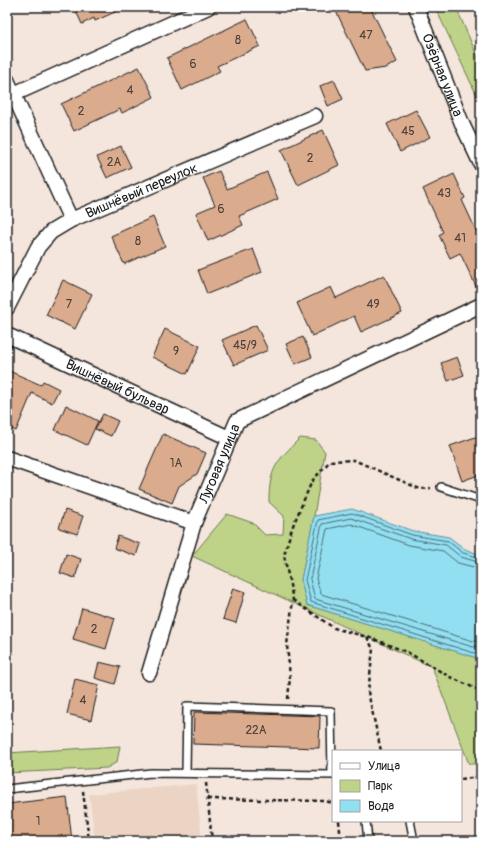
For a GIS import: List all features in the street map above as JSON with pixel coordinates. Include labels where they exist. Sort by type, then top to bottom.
[{"type":"street","points":[[14,94],[208,7]]},
{"type":"street","name":"Озёрная улица","points":[[416,7],[463,126],[481,164]]},
{"type":"street","points":[[7,80],[71,220]]},
{"type":"street","name":"Вишнёвый переулок","points":[[7,308],[38,247],[51,232],[71,220],[315,116]]},
{"type":"street","name":"Луговая улица","points":[[149,673],[194,522],[237,421],[244,416],[481,305]]},
{"type":"street","name":"Вишнёвый бульвар","points":[[7,335],[229,438]]},
{"type":"street","points":[[7,458],[194,522]]},
{"type":"lane","points":[[441,487],[481,500]]},
{"type":"lane","points":[[186,773],[187,706],[331,710],[332,750]]},
{"type":"lane","points":[[7,790],[151,772],[332,775]]},
{"type":"lane","points":[[366,822],[368,841]]},
{"type":"lane","points":[[410,822],[414,841]]},
{"type":"path","points":[[288,709],[290,677],[287,645],[293,600],[284,554],[292,528],[312,481],[330,460],[354,460],[420,489],[441,487]]},
{"type":"path","points":[[293,600],[334,628],[367,637],[407,652],[481,691]]},
{"type":"path","points":[[367,637],[373,649],[368,692],[381,750]]},
{"type":"path","points":[[462,779],[481,777]]},
{"type":"path","points":[[84,795],[89,841]]},
{"type":"path","points":[[212,841],[208,799],[325,801],[332,803]]},
{"type":"path","points":[[339,822],[342,841]]},
{"type":"shaded area","points":[[196,784],[202,841],[95,841],[89,794]]},
{"type":"green space","points":[[435,7],[456,7],[481,65],[481,98],[478,98]]},
{"type":"green space","points":[[300,438],[316,440],[325,452],[301,580],[307,605],[477,658],[481,652],[481,764],[469,764],[432,667],[192,556],[227,514],[253,523],[265,535],[283,534],[284,516],[269,502],[269,490],[273,473],[280,459]]},
{"type":"green space","points":[[120,746],[117,762],[107,768],[7,773],[7,753]]},
{"type":"water","points":[[352,509],[413,531],[449,537],[465,549],[481,555],[481,652],[477,658],[307,605],[301,580],[314,516]]},
{"type":"building","points":[[74,7],[126,7],[95,21],[94,18],[82,24]]},
{"type":"building","points":[[334,7],[370,7],[397,62],[386,68],[365,71]]},
{"type":"building","points":[[247,19],[260,46],[217,66],[220,71],[182,90],[167,58]]},
{"type":"building","points":[[139,67],[154,97],[122,113],[120,109],[74,131],[61,104]]},
{"type":"building","points":[[334,80],[343,99],[328,106],[320,86]]},
{"type":"building","points":[[416,110],[430,137],[400,152],[387,124]]},
{"type":"building","points":[[323,130],[339,165],[298,185],[281,150]]},
{"type":"building","points":[[121,146],[131,167],[107,178],[97,157]]},
{"type":"building","points":[[219,171],[227,189],[267,172],[278,199],[239,216],[243,225],[208,241],[196,213],[215,205],[203,178]]},
{"type":"building","points":[[454,174],[465,198],[462,200],[481,241],[481,297],[460,253],[450,258],[439,235],[443,232],[423,189]]},
{"type":"building","points":[[153,217],[165,246],[124,264],[111,236]]},
{"type":"building","points":[[253,249],[262,272],[207,294],[198,270]]},
{"type":"building","points":[[384,275],[402,313],[361,332],[354,316],[312,336],[297,303],[331,287],[336,298]]},
{"type":"building","points":[[63,280],[92,294],[75,329],[46,315]]},
{"type":"building","points":[[256,325],[268,350],[234,365],[222,340]]},
{"type":"building","points":[[165,329],[200,346],[187,374],[152,357]]},
{"type":"building","points":[[303,337],[312,357],[295,364],[286,344]]},
{"type":"building","points":[[457,357],[464,375],[448,381],[441,363]]},
{"type":"building","points":[[7,370],[41,385],[43,381],[59,389],[52,403],[32,393],[16,431],[7,427]]},
{"type":"building","points":[[66,405],[98,421],[87,445],[55,430]]},
{"type":"building","points":[[103,414],[118,421],[111,436],[95,429]]},
{"type":"building","points":[[163,434],[206,453],[197,474],[179,486],[172,503],[139,489]]},
{"type":"building","points":[[481,435],[481,474],[462,481],[450,446]]},
{"type":"building","points":[[65,510],[83,516],[77,534],[59,528]]},
{"type":"building","points":[[118,536],[140,544],[136,556],[114,548]]},
{"type":"building","points":[[66,554],[81,559],[75,578],[60,573]]},
{"type":"building","points":[[233,588],[245,592],[236,623],[223,619]]},
{"type":"building","points":[[82,608],[115,618],[106,649],[73,639]]},
{"type":"building","points":[[99,662],[120,667],[115,684],[95,678]]},
{"type":"building","points":[[75,679],[99,685],[91,720],[67,714]]},
{"type":"building","points":[[194,712],[320,716],[319,748],[193,744]]},
{"type":"building","points":[[67,797],[72,841],[38,841],[38,838],[7,841],[7,804]]}]
